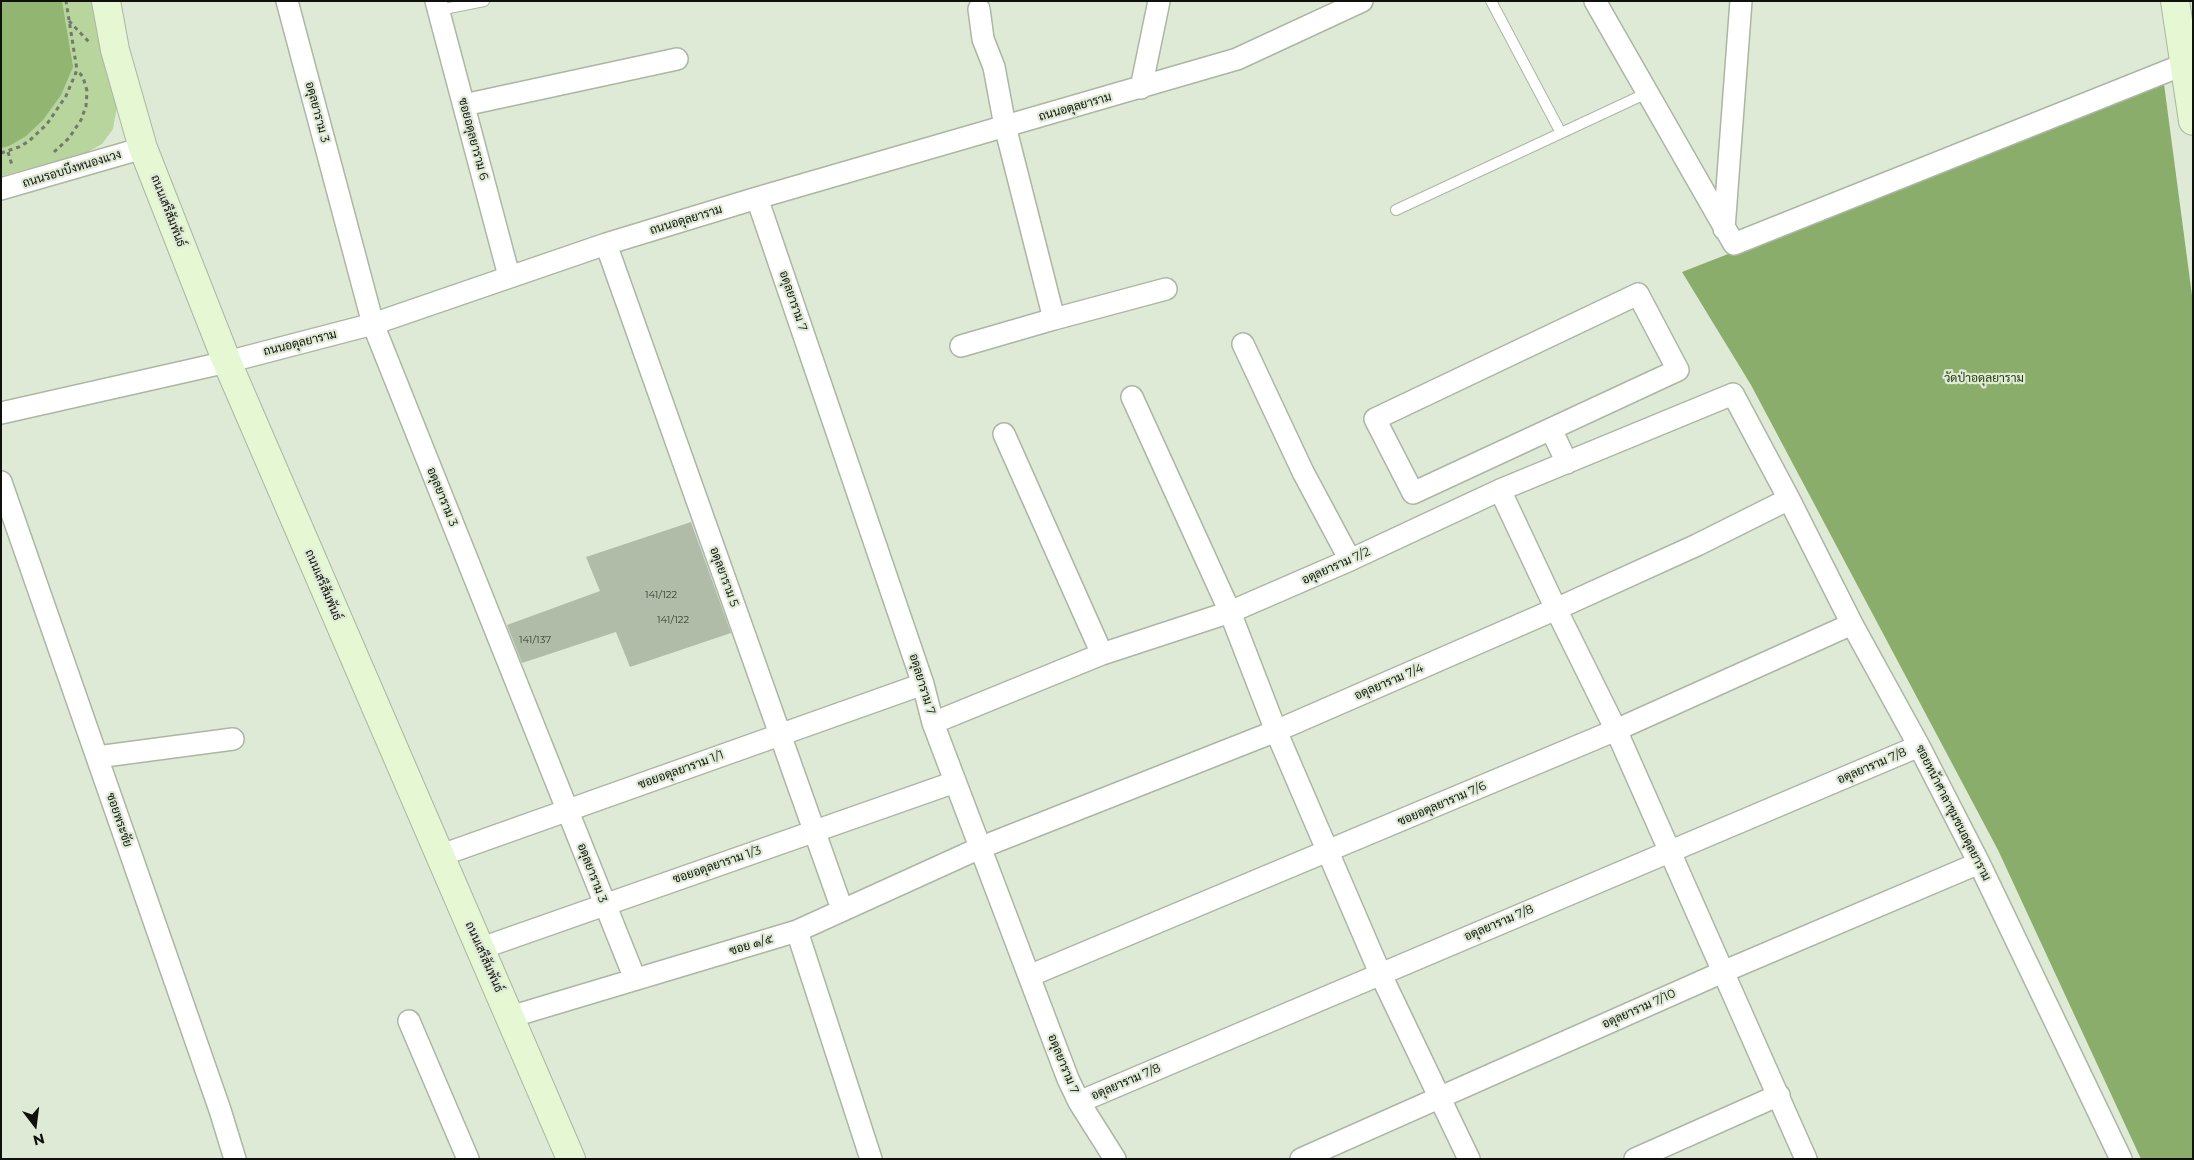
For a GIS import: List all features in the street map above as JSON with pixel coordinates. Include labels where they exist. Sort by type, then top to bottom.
[{"type":"street","name":"ถนนเสรีสัมพันธ์","points":[[106,1],[115,50],[143,148],[227,362],[571,1159]]},
{"type":"street","name":"อดุลยาราม 3","points":[[287,1],[373,324],[635,979]]},
{"type":"street","points":[[1141,88],[1159,1]]},
{"type":"street","name":"ถนนอดุลยาราม","points":[[1,412],[227,362],[373,324],[606,244],[757,198],[1237,59],[1362,1]]},
{"type":"street","points":[[1595,1],[1734,244],[2185,64]]},
{"type":"street","points":[[1724,229],[1741,1]]},
{"type":"street","points":[[2175,1],[2193,121]]},
{"type":"street","name":"ซอยอดุลยาราม 6","points":[[437,6],[509,276]]},
{"type":"street","points":[[978,9],[984,39],[994,67],[1005,126],[1054,319]]},
{"type":"street","points":[[464,105],[678,59]]},
{"type":"street","name":"ถนนรอบบึงหนองแวง","points":[[1,189],[143,148]]},
{"type":"street","name":"อดุลยาราม 7","points":[[757,198],[923,684],[933,723],[982,847],[1068,1078],[1079,1102],[1115,1159]]},
{"type":"street","name":"อดุลยาราม 5","points":[[606,244],[842,909]]},
{"type":"street","points":[[960,346],[1166,290]]},
{"type":"street","points":[[1638,294],[1678,370],[1551,429],[1413,493],[1375,419],[1638,294]]},
{"type":"street","points":[[1244,344],[1303,472],[1350,560]]},
{"type":"street","name":"อดุลยาราม 7/2","points":[[933,723],[1102,654],[1230,612],[1350,560],[1500,490],[1733,394]]},
{"type":"street","name":"ซอยหน้าศาลาชุมชนอดุลยาราม","points":[[1733,394],[1852,624],[1919,746],[1978,863],[2115,1158]]},
{"type":"street","points":[[1132,397],[1230,612],[1276,731],[1380,974],[1469,1159]]},
{"type":"street","points":[[1551,429],[1566,463]]},
{"type":"street","points":[[1004,434],[1102,654]]},
{"type":"street","name":"ซอยพระชัย","points":[[1,482],[236,1159]]},
{"type":"street","points":[[1500,490],[1616,730],[1806,1159]]},
{"type":"street","name":"อดุลยาราม 7/4","points":[[982,847],[1276,731],[1556,609],[1697,545],[1789,499]]},
{"type":"street","name":"ซอยอดุลยาราม 7/6","points":[[1029,976],[1616,730],[1852,624]]},
{"type":"street","name":"ซอยอดุลยาราม 1/1","points":[[439,856],[923,684]]},
{"type":"street","points":[[97,757],[233,739]]},
{"type":"street","name":"อดุลยาราม 7/8","points":[[1079,1102],[1919,746]]},
{"type":"street","name":"ซอยอดุลยาราม 1/3","points":[[479,949],[955,782]]},
{"type":"street","name":"ซอย ๑/๕","points":[[510,1017],[797,931],[982,847]]},
{"type":"street","name":"อดุลยาราม 7/10","points":[[1301,1159],[1724,971],[1978,863]]},
{"type":"street","points":[[797,931],[871,1159]]},
{"type":"street","points":[[409,1021],[468,1159]]},
{"type":"street","points":[[1634,1159],[1779,1095]]},
{"type":"lane","points":[[437,6],[484,1]]},
{"type":"lane","points":[[1491,1],[1561,133]]},
{"type":"lane","points":[[1396,210],[1647,93]]},
{"type":"path","points":[[51,155],[69,138],[81,120],[86,106],[87,91],[83,77],[77,70],[66,1]]},
{"type":"path","points":[[1,153],[19,147],[47,124],[66,96],[77,70]]},
{"type":"shaded area","points":[[1,1],[101,1],[117,107],[113,129],[102,144],[84,154],[1,176]]},
{"type":"shaded area","points":[[1,1],[62,1],[73,67],[61,95],[43,120],[26,136],[9,146],[1,148]]},
{"type":"green space","name":"วัดป่าอดุลยาราม","points":[[2164,84],[2193,303],[2193,1159],[2141,1159],[1998,850],[1751,385],[1682,272]]},
{"type":"building","points":[[691,522],[731,633],[630,667],[616,632],[522,663],[507,625],[600,591],[586,557]]}]
